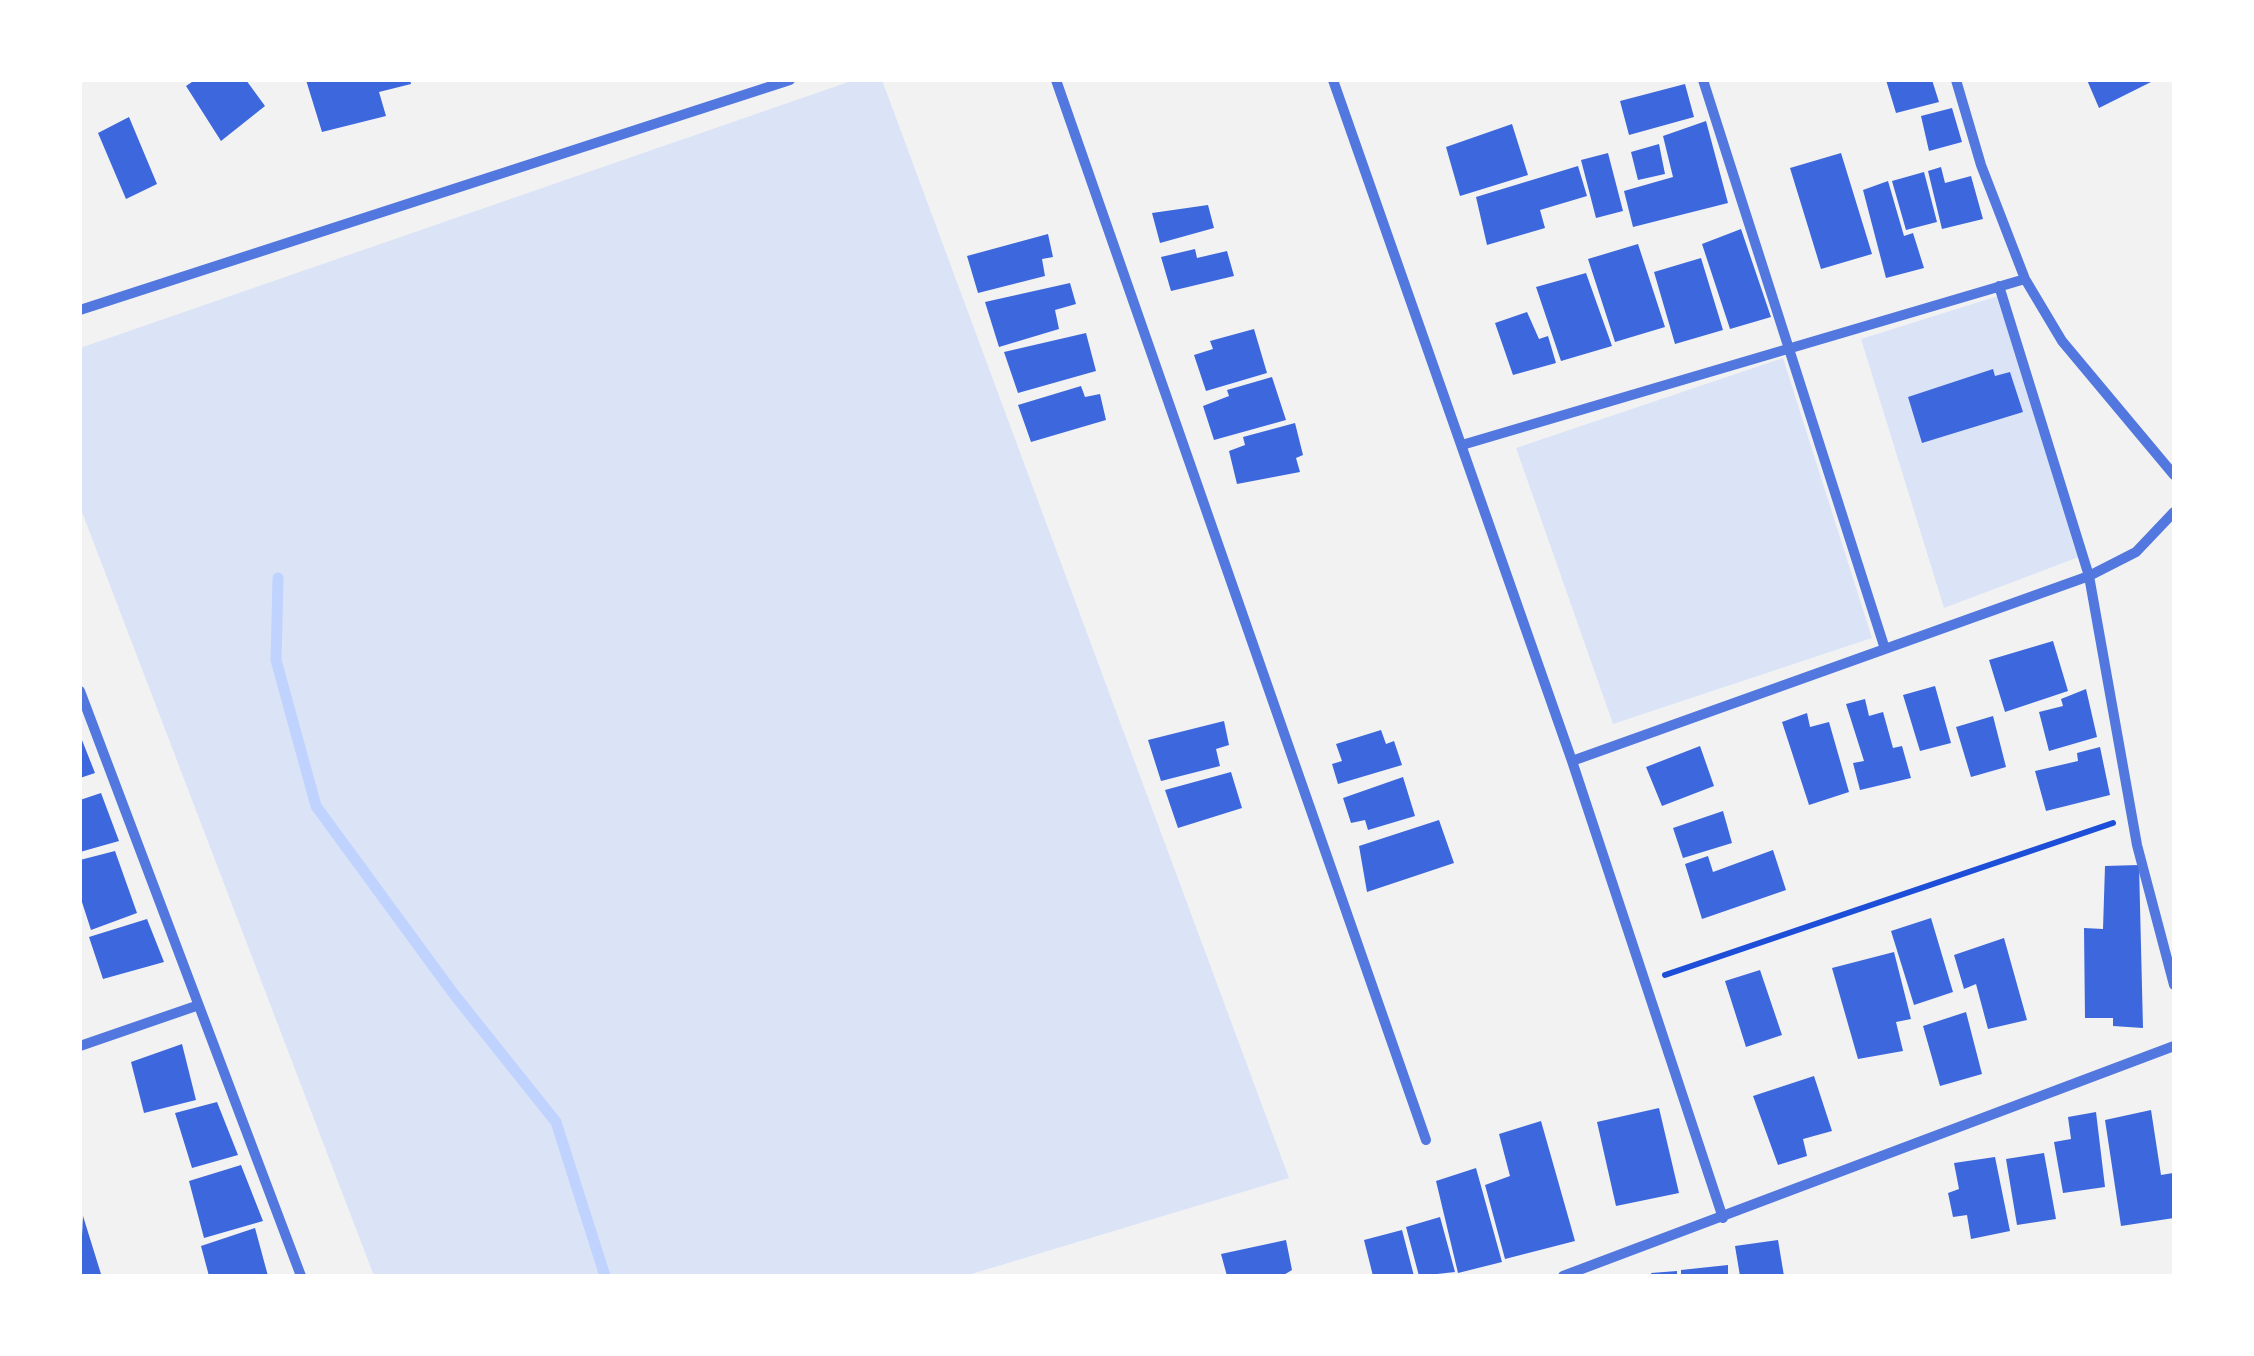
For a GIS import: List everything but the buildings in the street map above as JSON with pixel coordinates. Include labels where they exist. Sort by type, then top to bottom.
[{"type":"street","points":[[80,310],[790,80]]},
{"type":"street","points":[[1056,80],[1426,1140]]},
{"type":"street","points":[[1332,80],[1572,760],[1723,1218]]},
{"type":"street","points":[[1703,80],[1885,649]]},
{"type":"street","points":[[1956,80],[1981,165],[2025,279],[2062,341],[2174,475]]},
{"type":"street","points":[[1462,445],[2025,279]]},
{"type":"street","points":[[1999,286],[2089,576],[2132,816],[2174,985]]},
{"type":"street","points":[[2163,464],[2174,458]]},
{"type":"street","points":[[1572,760],[2089,576],[2136,552],[2174,512]]},
{"type":"street","points":[[80,691],[300,1276]]},
{"type":"street","points":[[80,1046],[196,1006]]},
{"type":"street","points":[[1563,1276],[2174,1046]]},
{"type":"path","points":[[1645,982],[2132,816]]},
{"type":"shaded area","points":[[854,80],[882,80],[1289,1178],[965,1276],[374,1276],[80,507],[80,348]]},
{"type":"shaded area","points":[[1998,296],[2079,557],[1944,608],[1861,339]]},
{"type":"shaded area","points":[[1783,358],[1872,638],[1613,724],[1516,448]]},
{"type":"waterway","points":[[278,578],[276,660],[316,806],[453,993],[556,1122],[605,1276]]}]
